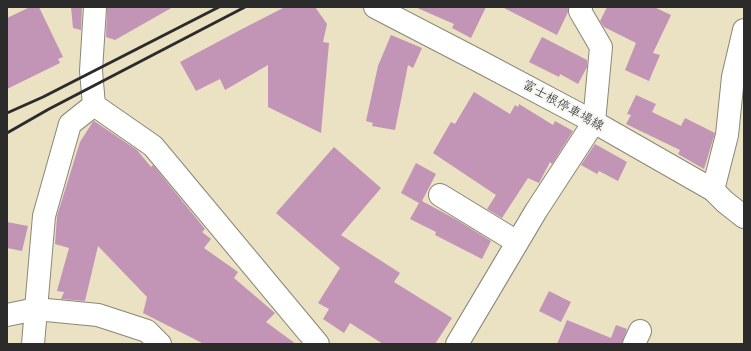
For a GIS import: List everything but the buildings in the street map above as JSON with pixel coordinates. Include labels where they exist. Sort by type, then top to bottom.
[{"type":"street","points":[[94,105],[92,71],[95,7]]},
{"type":"street","name":"富士根停車場線","points":[[375,7],[594,122],[713,190],[744,217]]},
{"type":"street","points":[[457,344],[517,242],[594,122],[601,47],[580,11],[581,7]]},
{"type":"street","points":[[713,190],[736,135],[739,74],[744,30]]},
{"type":"street","points":[[33,344],[44,216],[70,124],[94,105]]},
{"type":"street","points":[[94,105],[153,146],[318,344]]},
{"type":"street","points":[[440,195],[517,242]]},
{"type":"street","points":[[7,315],[36,309],[98,315],[147,331],[160,344]]},
{"type":"railway","points":[[7,113],[43,97],[219,7]]},
{"type":"railway","points":[[7,133],[49,109],[245,7]]}]
